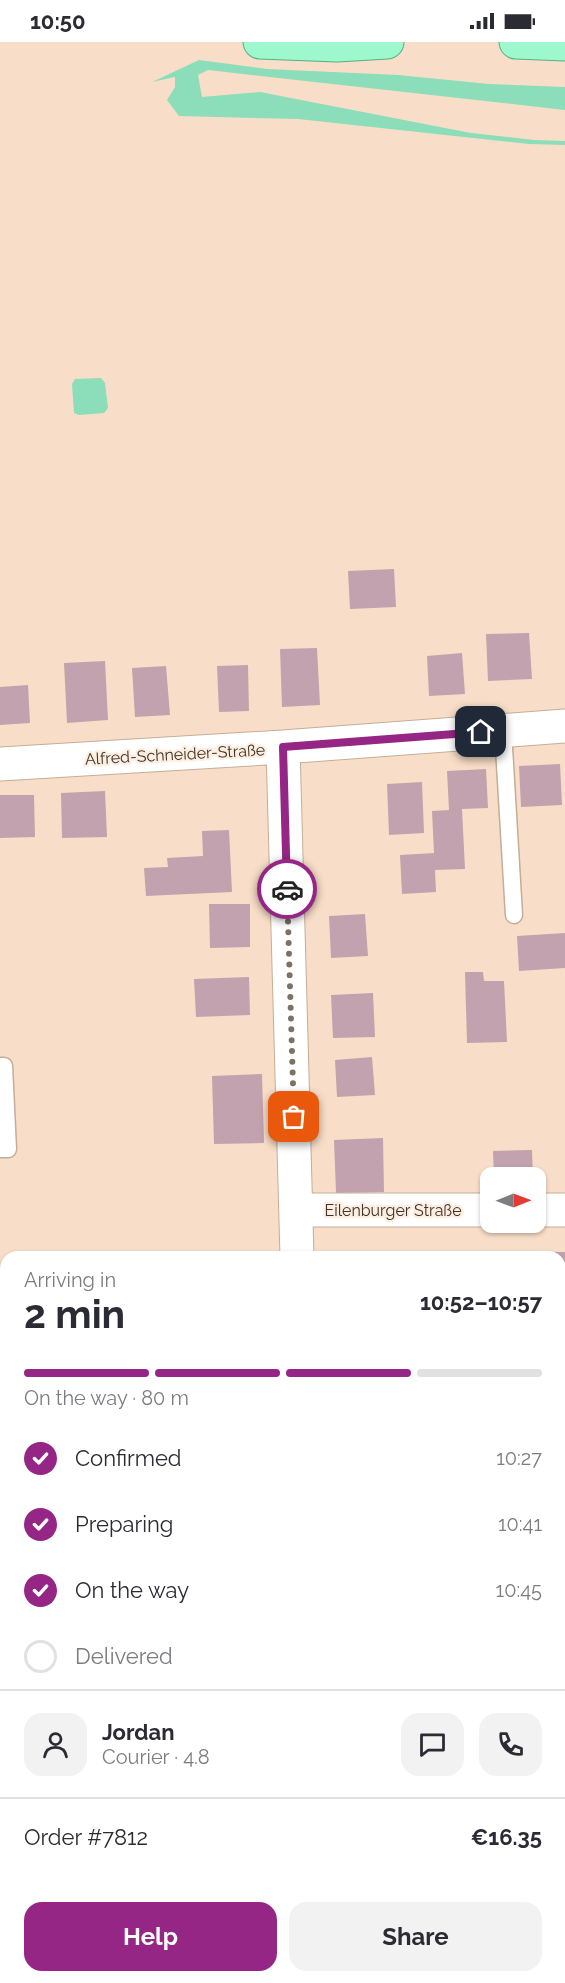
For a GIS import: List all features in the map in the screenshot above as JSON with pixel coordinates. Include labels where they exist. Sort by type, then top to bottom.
[{"type":"main road","points":[[260,42],[337,45],[387,42]]},
{"type":"main road","points":[[516,42],[565,44]]},
{"type":"street","name":"Alfred-Schneider-Straße","points":[[0,764],[283,747],[565,726]]},
{"type":"street","points":[[283,747],[297,1251]]},
{"type":"street","name":"Eilenburger Straße","points":[[296,1210],[480,1210]]},
{"type":"street","points":[[546,1210],[565,1210]]},
{"type":"lane","points":[[503,731],[514,915]]},
{"type":"lane","points":[[0,1066],[4,1066],[8,1149],[0,1149]]},
{"type":"green space","points":[[199,60],[267,69],[398,75],[489,84],[565,87],[565,110],[208,70],[198,75],[202,97],[260,92],[471,133],[565,141],[565,145],[529,144],[298,119],[179,116],[167,100],[175,87],[175,77],[152,82]]},
{"type":"green space","points":[[101,378],[105,383],[108,408],[104,413],[79,415],[74,413],[72,384],[75,379]]},
{"type":"building","points":[[394,569],[396,607],[350,609],[348,571]]},
{"type":"building","points":[[529,633],[532,679],[488,681],[486,634]]},
{"type":"building","points":[[317,648],[320,705],[282,707],[280,649]]},
{"type":"building","points":[[462,653],[465,694],[429,696],[427,656]]},
{"type":"building","points":[[105,661],[108,720],[67,723],[64,663]]},
{"type":"building","points":[[248,665],[249,711],[219,712],[217,666]]},
{"type":"building","points":[[166,666],[170,715],[135,717],[132,668]]},
{"type":"building","points":[[28,685],[30,723],[0,725],[0,687]]},
{"type":"building","points":[[560,764],[562,805],[521,807],[519,766]]},
{"type":"building","points":[[486,769],[488,808],[462,809],[465,869],[435,870],[436,892],[402,894],[400,855],[434,853],[432,811],[449,810],[447,771]]},
{"type":"building","points":[[422,782],[424,833],[389,835],[387,784]]},
{"type":"building","points":[[105,791],[107,837],[62,838],[61,793]]},
{"type":"building","points":[[0,795],[34,795],[35,837],[0,838]]},
{"type":"building","points":[[229,830],[232,892],[146,896],[144,868],[168,867],[167,858],[203,856],[202,831]]},
{"type":"building","points":[[209,904],[250,904],[250,947],[210,948]]},
{"type":"building","points":[[365,914],[368,956],[331,958],[329,916]]},
{"type":"building","points":[[565,933],[565,968],[519,971],[517,936]]},
{"type":"building","points":[[465,972],[483,972],[484,981],[504,981],[507,1042],[467,1043]]},
{"type":"building","points":[[249,977],[250,1015],[196,1017],[194,979]]},
{"type":"building","points":[[373,993],[375,1037],[333,1038],[331,995]]},
{"type":"building","points":[[372,1057],[375,1095],[337,1097],[335,1060]]},
{"type":"building","points":[[262,1074],[264,1143],[214,1144],[212,1076]]},
{"type":"building","points":[[383,1138],[384,1192],[336,1193],[334,1140]]},
{"type":"building","points":[[532,1150],[533,1167],[494,1167],[493,1151]]},
{"type":"way so far","points":[[287,889],[294,1117]]},
{"type":"route","points":[[287,889],[283,747],[481,732]]}]
